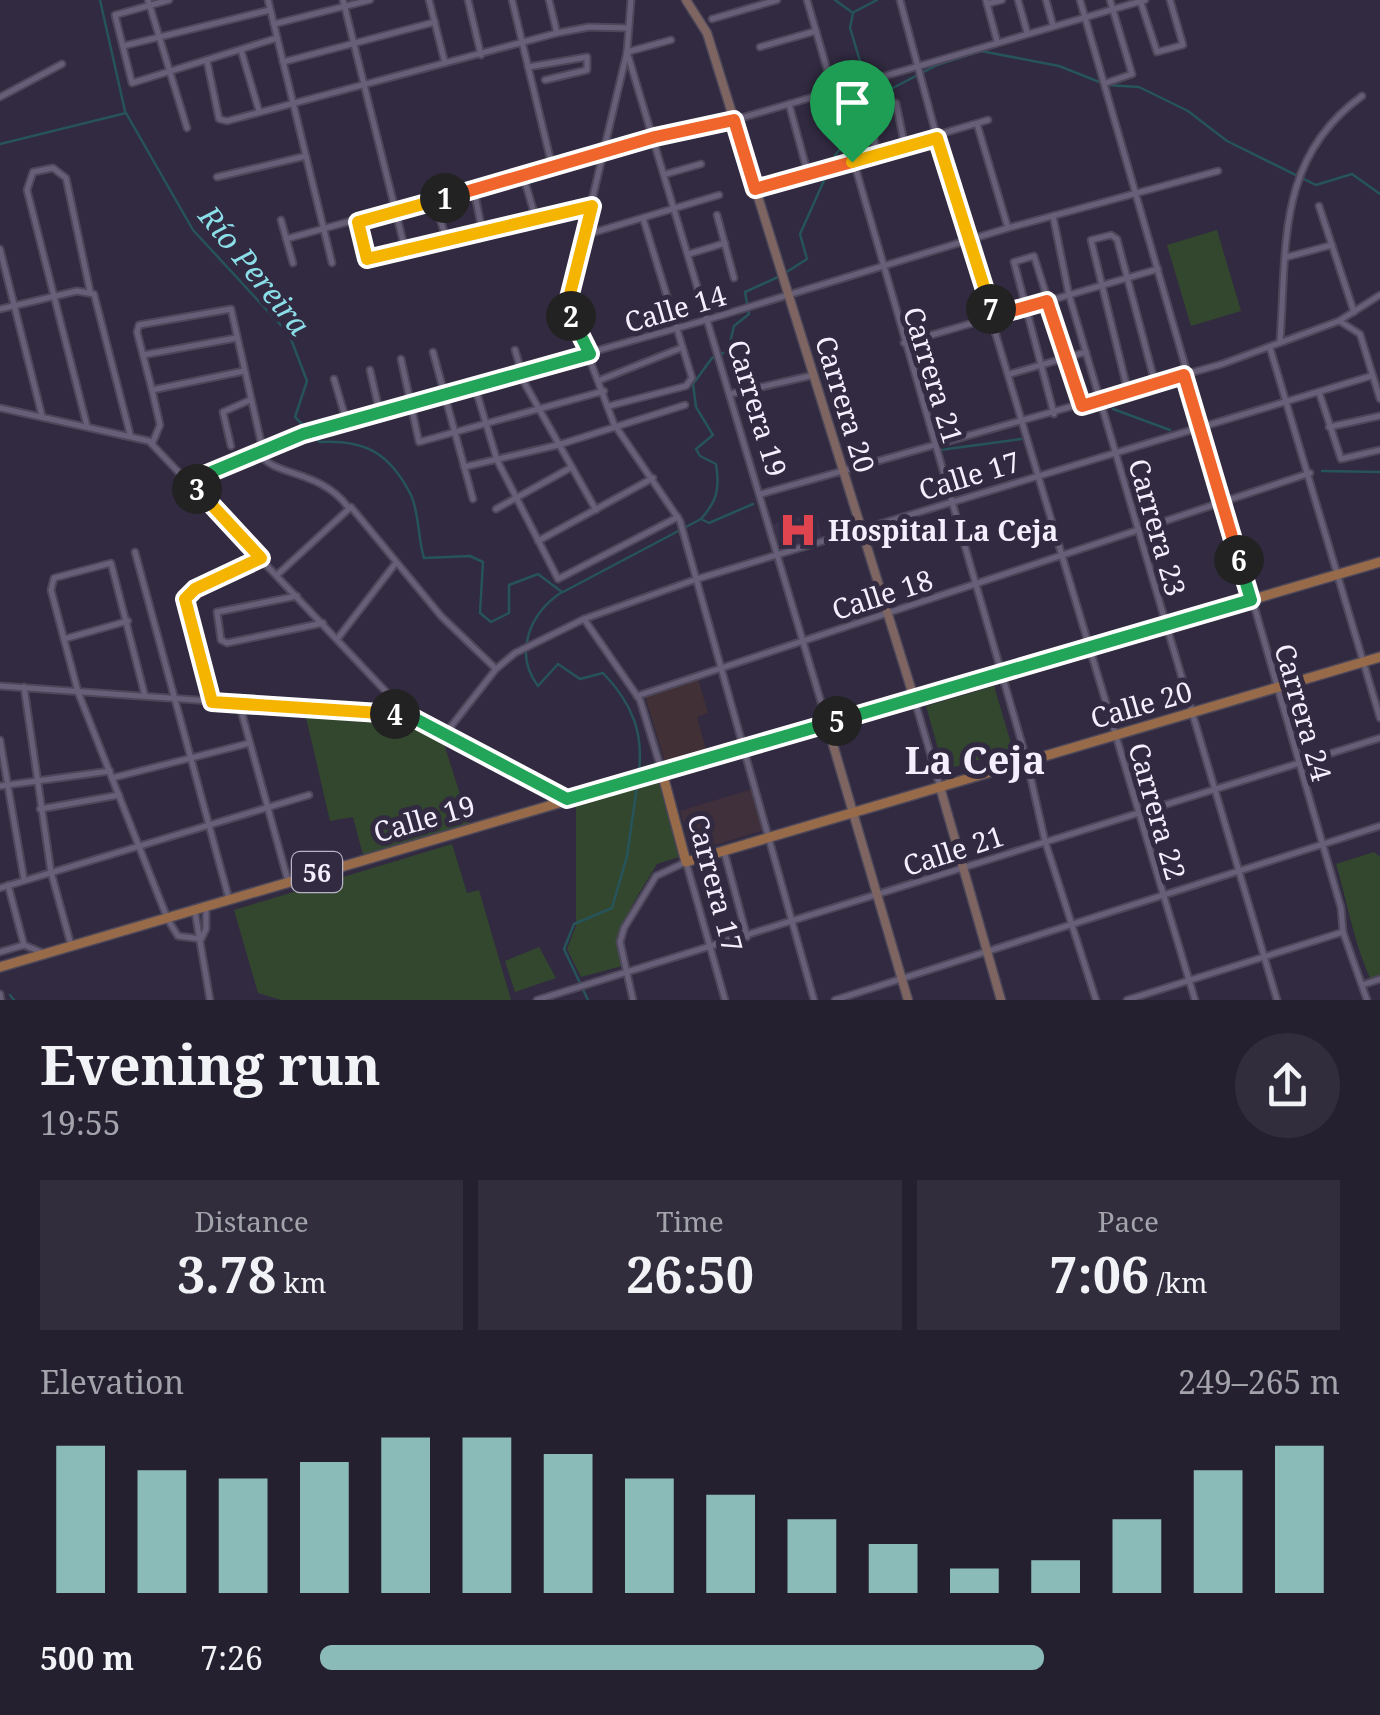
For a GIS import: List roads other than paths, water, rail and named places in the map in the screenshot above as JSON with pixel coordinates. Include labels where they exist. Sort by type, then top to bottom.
[{"type":"main road","name":"Carrera 20","points":[[686,0],[707,33],[914,698]]},
{"type":"main road","name":"Calle 19","points":[[0,967],[1380,562]]},
{"type":"main road","name":"Calle 20","points":[[686,862],[1380,656]]},
{"type":"main road","name":"Carrera 19","points":[[828,724],[908,1000]]},
{"type":"main road","name":"Carrera 17","points":[[662,772],[686,862]]},
{"type":"main road","name":"Carrera 20","points":[[940,787],[1001,1000]]},
{"type":"street","points":[[169,0],[115,15],[132,83],[277,38]]},
{"type":"street","points":[[268,0],[332,263]]},
{"type":"street","points":[[274,24],[344,3],[370,0]]},
{"type":"street","points":[[429,0],[444,63]]},
{"type":"street","points":[[468,0],[481,55]]},
{"type":"street","points":[[512,0],[552,166]]},
{"type":"street","points":[[549,0],[557,33]]},
{"type":"street","name":"Carrera 19","points":[[631,0],[627,52],[828,724]]},
{"type":"street","points":[[712,19],[777,0]]},
{"type":"street","name":"Carrera 21","points":[[807,0],[880,266],[1027,761],[1046,842],[1096,1000]]},
{"type":"street","name":"Carrera 22","points":[[900,0],[937,138],[994,316],[1195,1000]]},
{"type":"street","points":[[997,41],[987,2],[1002,0]]},
{"type":"street","points":[[1018,0],[1027,32]]},
{"type":"street","points":[[1046,0],[1053,25]]},
{"type":"street","name":"Carrera 24","points":[[1080,0],[1138,193],[1184,375],[1341,908],[1343,932],[1367,1000]]},
{"type":"street","points":[[1107,85],[1132,74],[1110,0]]},
{"type":"street","points":[[286,239],[435,202],[655,137],[734,120],[1142,0],[1157,52],[1183,44],[1170,0]]},
{"type":"street","points":[[149,3],[187,128]]},
{"type":"street","points":[[344,3],[405,249]]},
{"type":"street","points":[[123,46],[270,10]]},
{"type":"street","points":[[283,62],[435,22]]},
{"type":"street","points":[[207,61],[220,119],[227,121],[557,33],[628,28]]},
{"type":"street","points":[[760,47],[816,31]]},
{"type":"street","points":[[671,40],[627,52],[568,302],[571,319],[590,354],[614,424],[679,519],[814,1000]]},
{"type":"street","points":[[241,50],[260,111]]},
{"type":"street","points":[[528,67],[587,57],[588,70],[545,80]]},
{"type":"street","points":[[0,98],[62,64]]},
{"type":"street","points":[[1280,343],[1286,257],[1298,179],[1309,147],[1336,114],[1362,96]]},
{"type":"street","points":[[896,103],[906,147]]},
{"type":"street","points":[[788,104],[808,174]]},
{"type":"street","points":[[755,189],[988,120]]},
{"type":"street","points":[[977,124],[1007,225]]},
{"type":"street","points":[[872,127],[877,156]]},
{"type":"street","points":[[217,177],[306,156]]},
{"type":"street","points":[[666,174],[701,164]]},
{"type":"street","points":[[86,426],[26,182],[33,172],[53,168],[61,170],[66,178],[90,291],[98,300],[130,434]]},
{"type":"street","name":"Calle 14","points":[[190,481],[318,429],[706,320],[1007,225],[1218,171]]},
{"type":"street","points":[[523,176],[536,217]]},
{"type":"street","points":[[474,190],[482,230]]},
{"type":"street","points":[[586,235],[720,195]]},
{"type":"street","points":[[435,202],[446,239]]},
{"type":"street","points":[[358,222],[367,259],[592,206]]},
{"type":"street","points":[[1319,206],[1354,312]]},
{"type":"street","points":[[717,215],[734,278]]},
{"type":"street","name":"Carrera 23","points":[[1053,216],[1069,295],[1276,1000]]},
{"type":"street","points":[[609,406],[686,386],[692,378],[643,218]]},
{"type":"street","points":[[281,220],[292,263]]},
{"type":"street","points":[[1128,392],[1091,240],[1115,236],[1155,384]]},
{"type":"street","points":[[689,254],[725,243]]},
{"type":"street","points":[[1286,257],[1332,245]]},
{"type":"street","points":[[0,249],[42,417]]},
{"type":"street","points":[[1054,414],[1038,366],[1014,262],[1034,256],[1082,406]]},
{"type":"street","points":[[904,343],[1158,269]]},
{"type":"street","points":[[0,309],[90,291]]},
{"type":"street","points":[[760,494],[1100,401],[1270,348],[1339,321],[1380,296]]},
{"type":"street","points":[[152,444],[160,424],[137,328],[152,320],[227,308],[234,314],[261,452],[271,465],[331,486],[395,564],[496,669]]},
{"type":"street","points":[[1339,321],[1352,325],[1360,334],[1380,399]]},
{"type":"street","points":[[143,354],[236,338]]},
{"type":"street","points":[[600,380],[681,348]]},
{"type":"street","points":[[1270,348],[1380,718]]},
{"type":"street","points":[[515,350],[520,374],[538,410],[596,510]]},
{"type":"street","points":[[433,352],[473,500]]},
{"type":"street","points":[[1010,374],[1086,352]]},
{"type":"street","points":[[401,359],[420,442],[604,392]]},
{"type":"street","points":[[370,370],[380,414]]},
{"type":"street","points":[[152,390],[244,371]]},
{"type":"street","points":[[730,394],[814,375]]},
{"type":"street","name":"Calle 17","points":[[445,734],[496,669],[534,642],[584,619],[697,578],[1371,376]]},
{"type":"street","points":[[334,378],[347,423]]},
{"type":"street","points":[[475,387],[497,460],[561,580],[679,519]]},
{"type":"street","points":[[1320,392],[1341,460],[1380,450]]},
{"type":"street","points":[[231,446],[223,412],[250,400]]},
{"type":"street","points":[[464,466],[558,444],[685,404]]},
{"type":"street","points":[[0,408],[130,434],[152,444],[408,715],[567,799]]},
{"type":"street","points":[[1330,427],[1380,416]]},
{"type":"street","points":[[496,509],[572,467]]},
{"type":"street","name":"Calle 18","points":[[637,696],[1310,474]]},
{"type":"street","points":[[538,541],[653,478]]},
{"type":"street","points":[[277,575],[348,507]]},
{"type":"street","points":[[134,552],[230,902]]},
{"type":"street","points":[[212,702],[185,599],[195,589],[261,558]]},
{"type":"street","points":[[145,696],[113,566],[107,561],[54,578],[51,590],[78,692],[168,920],[178,936],[200,939]]},
{"type":"street","points":[[338,638],[395,564]]},
{"type":"street","points":[[297,596],[216,612],[221,640],[226,643],[323,623]]},
{"type":"street","name":"Carrera 17","points":[[584,619],[637,696],[662,772]]},
{"type":"street","points":[[64,639],[129,621]]},
{"type":"street","points":[[0,686],[408,715]]},
{"type":"street","points":[[24,688],[51,872],[72,947]]},
{"type":"street","name":"Carrera 20","points":[[914,698],[940,787]]},
{"type":"street","points":[[386,714],[394,700]]},
{"type":"street","points":[[239,703],[288,881]]},
{"type":"street","name":"Calle 21","points":[[537,1000],[1380,738]]},
{"type":"street","points":[[0,740],[24,880]]},
{"type":"street","points":[[0,786],[111,774],[250,743]]},
{"type":"street","points":[[40,809],[119,795]]},
{"type":"street","points":[[24,945],[4,887],[309,795]]},
{"type":"street","points":[[835,1000],[1380,826]]},
{"type":"street","points":[[724,850],[747,936]]},
{"type":"street","points":[[633,1000],[620,942],[624,928],[656,876],[686,862]]},
{"type":"street","name":"Carrera 17","points":[[686,862],[724,1000]]},
{"type":"street","points":[[200,939],[206,929],[206,909]]},
{"type":"street","points":[[195,912],[210,1000]]},
{"type":"street","points":[[1127,1000],[1343,932]]},
{"type":"street","points":[[0,952],[34,945],[46,954]]},
{"type":"street","points":[[1362,986],[1380,980]]},
{"type":"waterway","points":[[100,0],[125,111]]},
{"type":"waterway","points":[[835,0],[853,13]]},
{"type":"waterway","points":[[854,12],[877,0]]},
{"type":"waterway","points":[[853,13],[850,28],[874,107]]},
{"type":"waterway","points":[[785,273],[807,259],[800,234],[836,154],[889,90],[937,65],[981,51],[1059,66],[1107,85],[1139,87],[1188,111],[1227,141],[1316,185],[1352,174],[1380,194]]},
{"type":"waterway","name":"Río Pereira","points":[[0,144],[126,113],[193,230],[289,334],[307,381],[295,417],[320,442],[363,447],[394,468],[414,502],[424,558],[470,556],[483,562],[480,613],[491,622],[509,613],[509,585],[538,574],[562,592],[541,611],[529,634],[526,647],[531,673],[538,686],[558,664],[580,679],[603,673],[622,696],[634,721],[640,748],[638,778]]},
{"type":"waterway","points":[[563,592],[701,519],[711,506],[717,488],[716,464],[700,456],[696,449],[713,435],[696,407],[693,384],[712,358],[728,351],[734,326],[749,314],[745,292],[778,277]]},
{"type":"waterway","points":[[1113,409],[1170,430]]},
{"type":"waterway","points":[[940,450],[1021,439]]},
{"type":"waterway","points":[[1322,471],[1380,472]]},
{"type":"waterway","points":[[701,519],[709,523],[753,504]]},
{"type":"waterway","name":"Río Pereira","points":[[588,1000],[564,949],[574,924],[612,908],[627,856],[637,786]]},
{"type":"waterway","points":[[10,995],[14,1000]]},
{"type":"place","name":"Hospital La Ceja","points":[[798,530]]},
{"type":"district","name":"La Ceja","points":[[975,759]]}]
